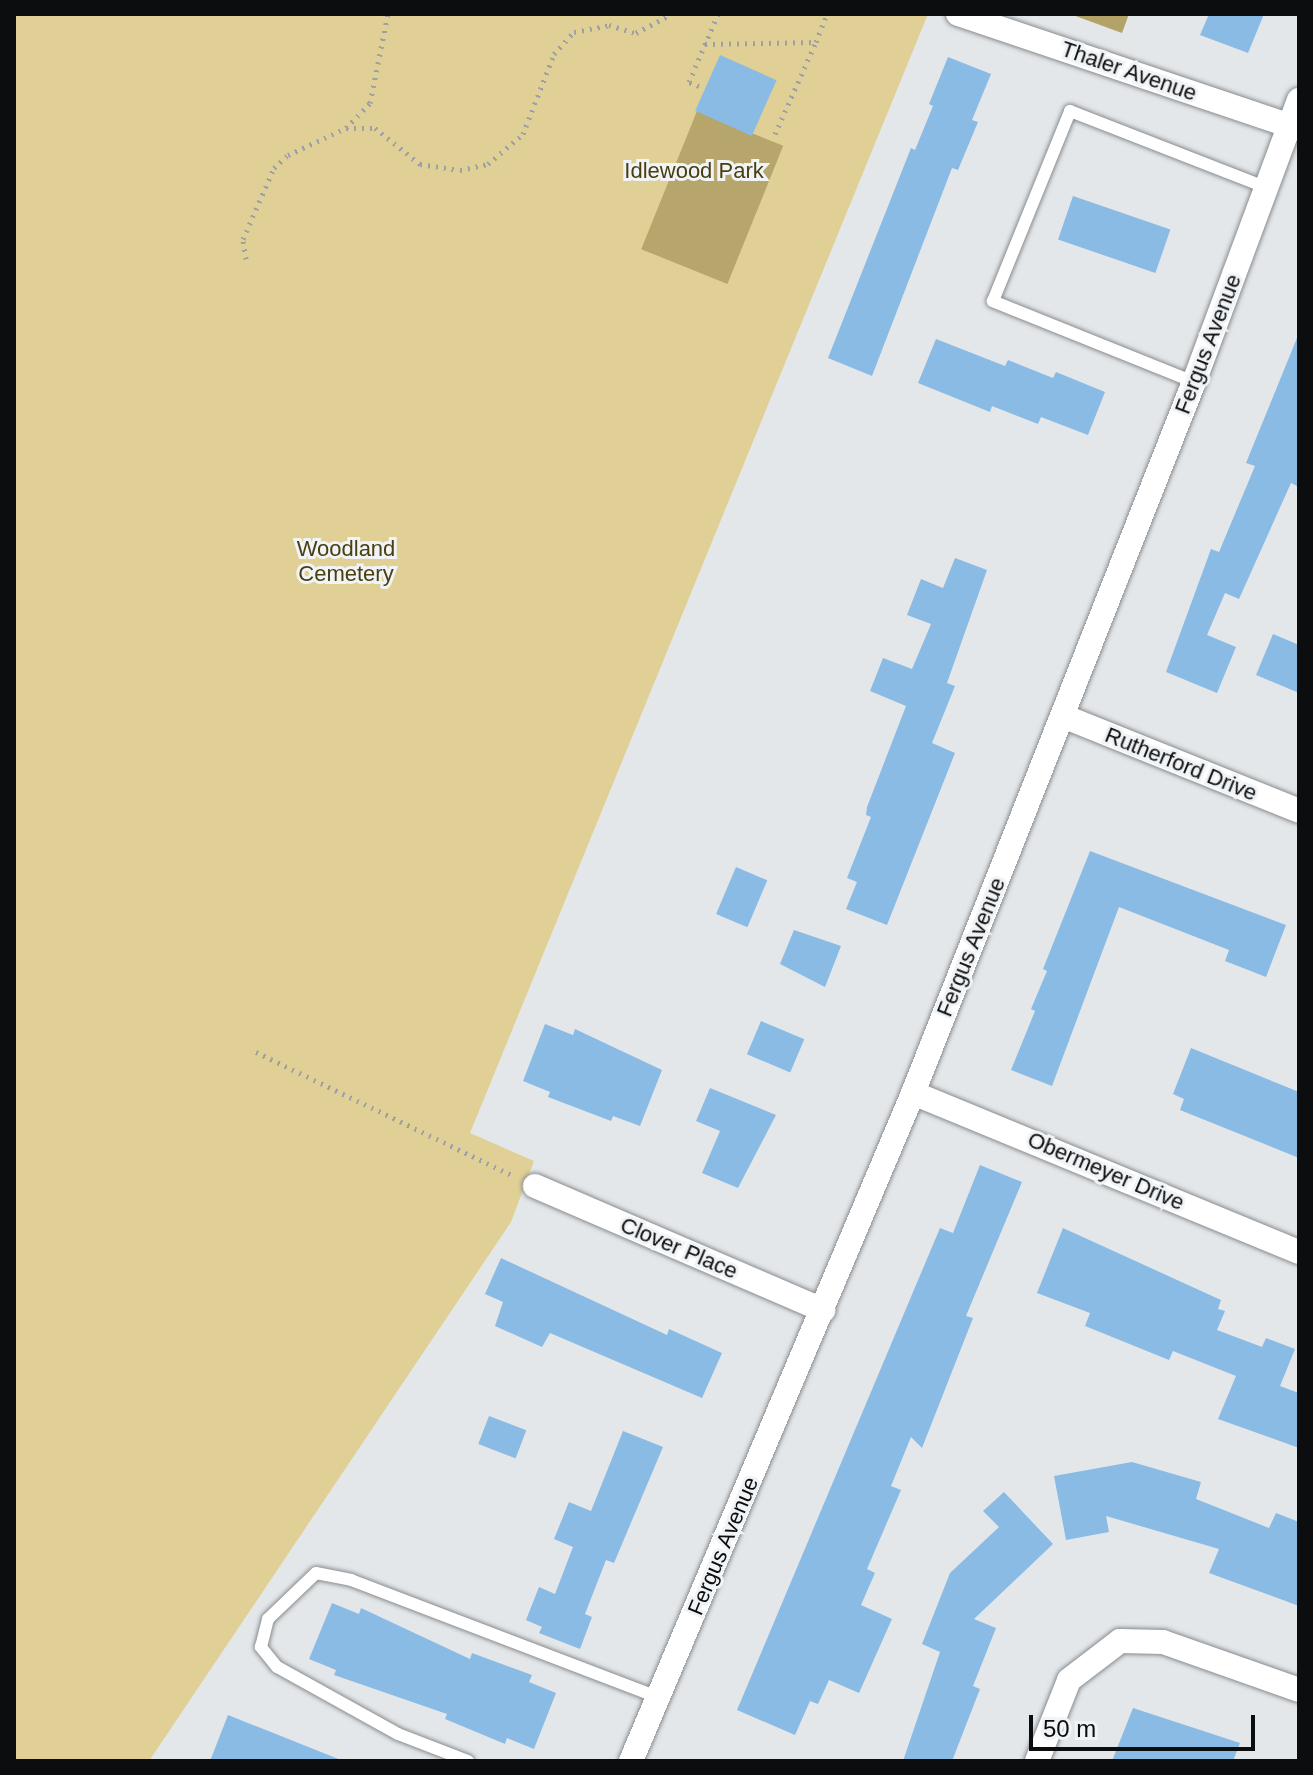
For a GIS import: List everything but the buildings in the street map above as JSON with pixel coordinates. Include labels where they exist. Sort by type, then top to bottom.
[{"type":"street","name":"Thaler Avenue","points":[[958,14],[1295,127]]},
{"type":"street","name":"Fergus Avenue","points":[[631,1761],[913,1093],[1268,188],[1295,127],[1299,100]]},
{"type":"street","name":"Rutherford Drive","points":[[1063,716],[1299,811]]},
{"type":"street","name":"Obermeyer Drive","points":[[913,1093],[1299,1252]]},
{"type":"street","name":"Clover Place","points":[[535,1186],[823,1310]]},
{"type":"street","points":[[1037,1761],[1069,1680],[1120,1641],[1163,1642],[1299,1690]]},
{"type":"lane","points":[[1194,382],[993,301],[1070,111],[1268,188]]},
{"type":"lane","points":[[468,1761],[398,1734],[277,1667],[261,1647],[268,1619],[316,1573],[351,1580],[658,1697]]},
{"type":"path","points":[[246,259],[243,239],[274,168],[288,155],[346,128],[370,103],[388,14]]},
{"type":"path","points":[[346,128],[375,128],[420,164],[460,170],[488,164],[523,134],[554,54],[574,32],[609,25],[636,33],[671,14]]},
{"type":"path","points":[[699,86],[689,82],[718,14]]},
{"type":"path","points":[[775,134],[827,14]]},
{"type":"path","points":[[705,44],[816,42]]},
{"type":"path","points":[[256,1052],[535,1186]]},
{"type":"green space","name":"Woodland Cemetery","points":[[14,14],[928,14],[470,1133],[534,1161],[511,1222],[149,1761],[14,1761]]},
{"type":"shaded area","points":[[1070,14],[1129,14],[1122,33]]},
{"type":"shaded area","points":[[697,111],[783,146],[727,284],[641,249]]},
{"type":"park label","name":"Idlewood Park","points":[[694,171]]}]
